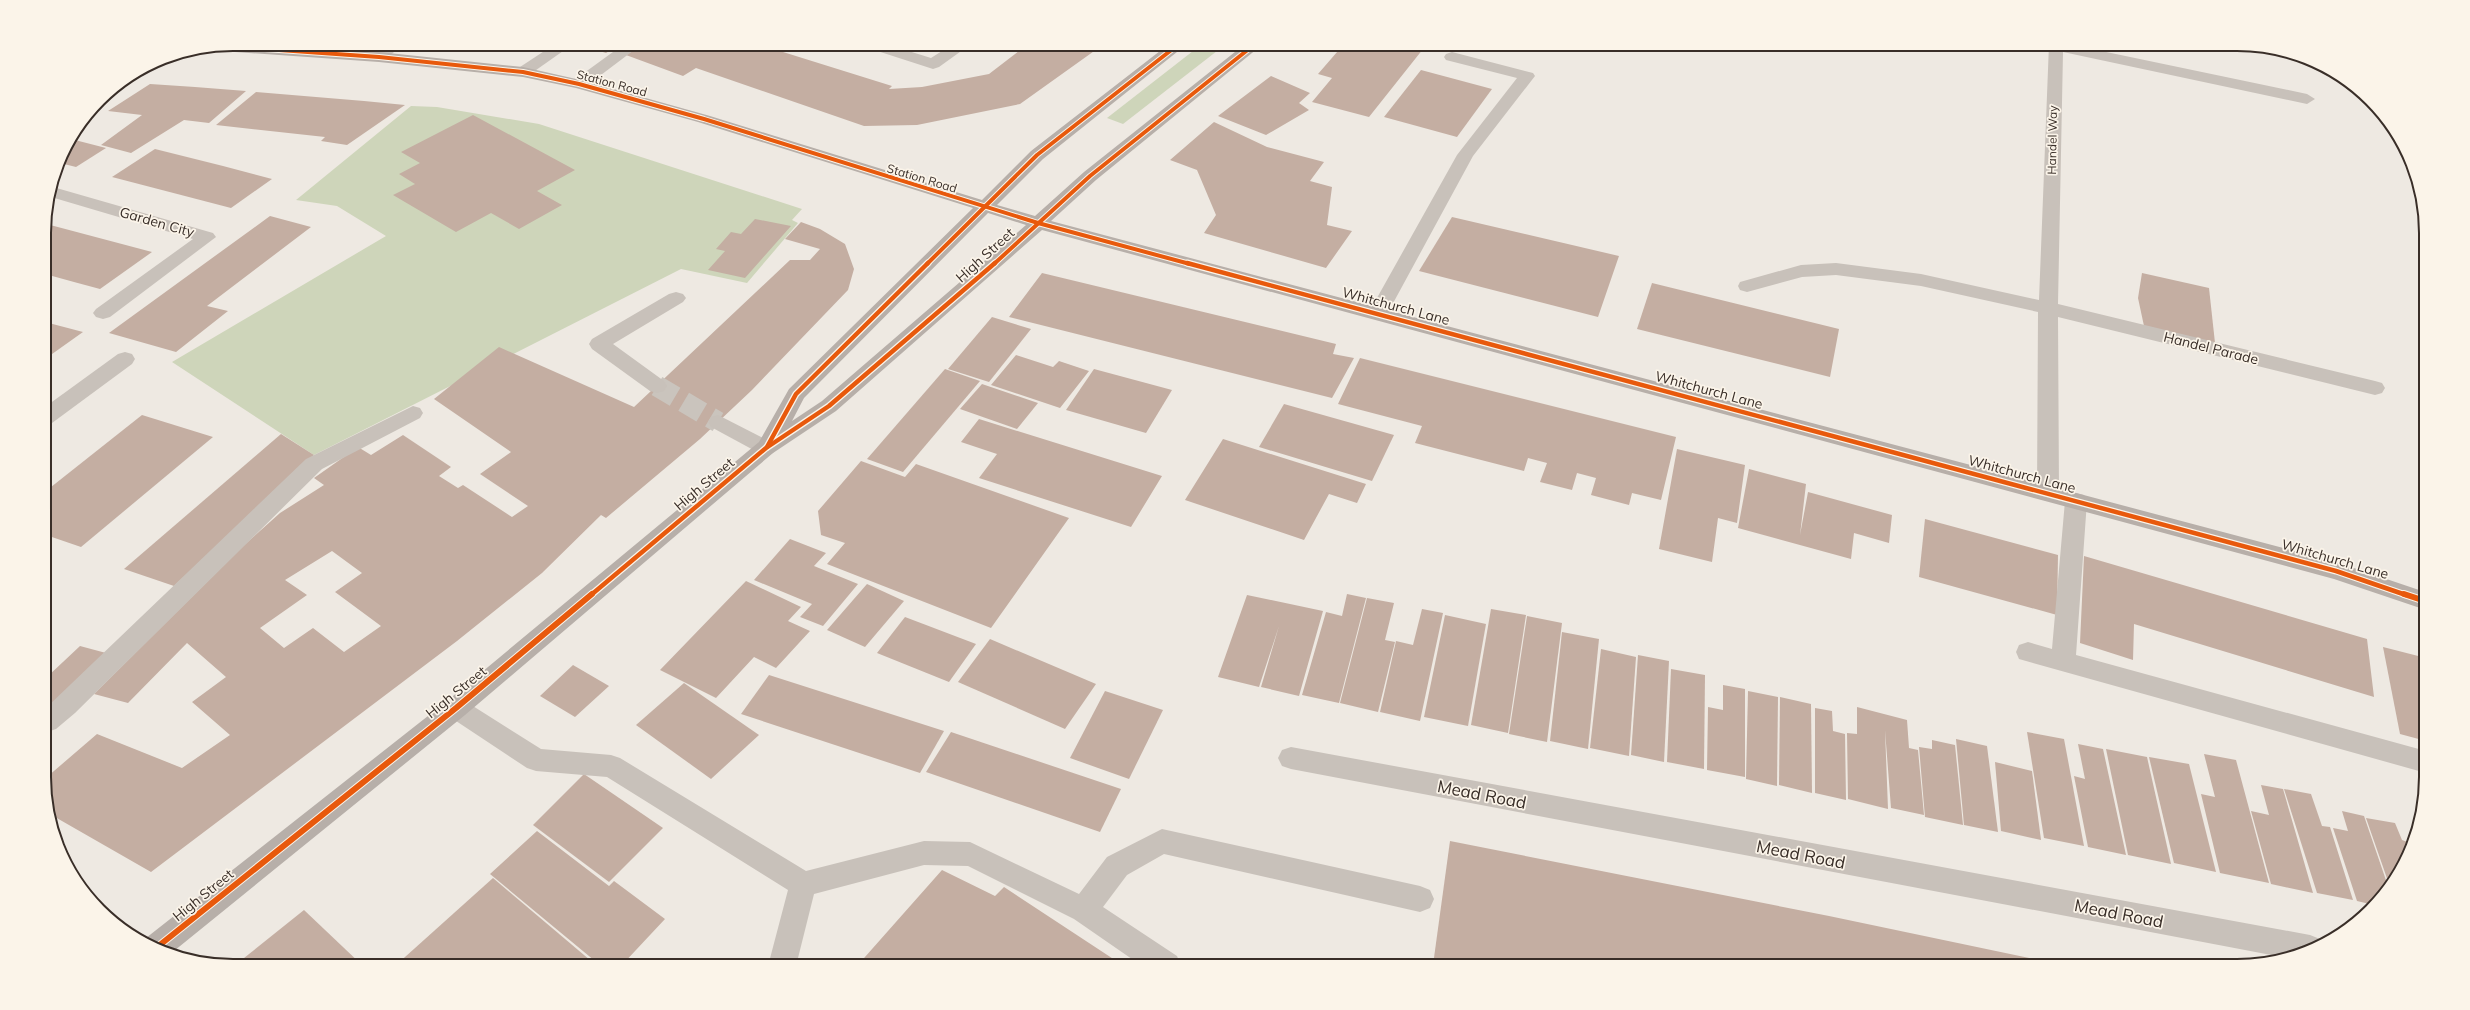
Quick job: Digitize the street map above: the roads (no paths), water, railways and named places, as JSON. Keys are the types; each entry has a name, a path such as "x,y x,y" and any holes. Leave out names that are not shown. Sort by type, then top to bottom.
{"main road":[{"name":"Station Road","path":"293,51 379,57 523,72 579,84 704,119 984,207"},
{"name":"High Street","path":"766,448 796,394 1037,155 1171,51"},
{"name":"High Street","path":"161,944 456,708 766,448 830,406 1090,176 1246,51"},
{"name":"Whitchurch Lane","path":"984,207 1038,223 2336,571 2419,599"}],"street":[{"path":"379,57 386,51"},
{"path":"523,72 554,51"},
{"path":"579,84 624,51"},
{"path":"892,51 932,64 952,51"},
{"name":"Handel Way","path":"2048,493 2050,51"},
{"name":"Handel Way","path":"2079,51 2307,99"},
{"path":"1378,314 1465,155 1527,76 1452,57"},
{"name":"Garden City","path":"55,193 207,237 103,313"},
{"name":"Handel Parade","path":"1747,286 1801,271 1836,269 1922,280 2048,308 2375,388"},
{"path":"657,386 599,344 676,298"},
{"path":"51,414 125,359"},
{"path":"51,718 66,706 314,464 413,413"},
{"path":"718,422 766,448"},
{"path":"2064,662 2076,501"},
{"path":"2028,652 2419,760"},
{"path":"456,708 536,760 611,766 803,884 924,853 970,854 1084,910 1157,959"},
{"name":"Mead Road","path":"1291,758 2299,948"},
{"path":"1084,910 1117,866 1162,841 1420,899"},
{"path":"784,959 803,884"}],"tunnel":[{"path":"657,386 718,422"}]}
